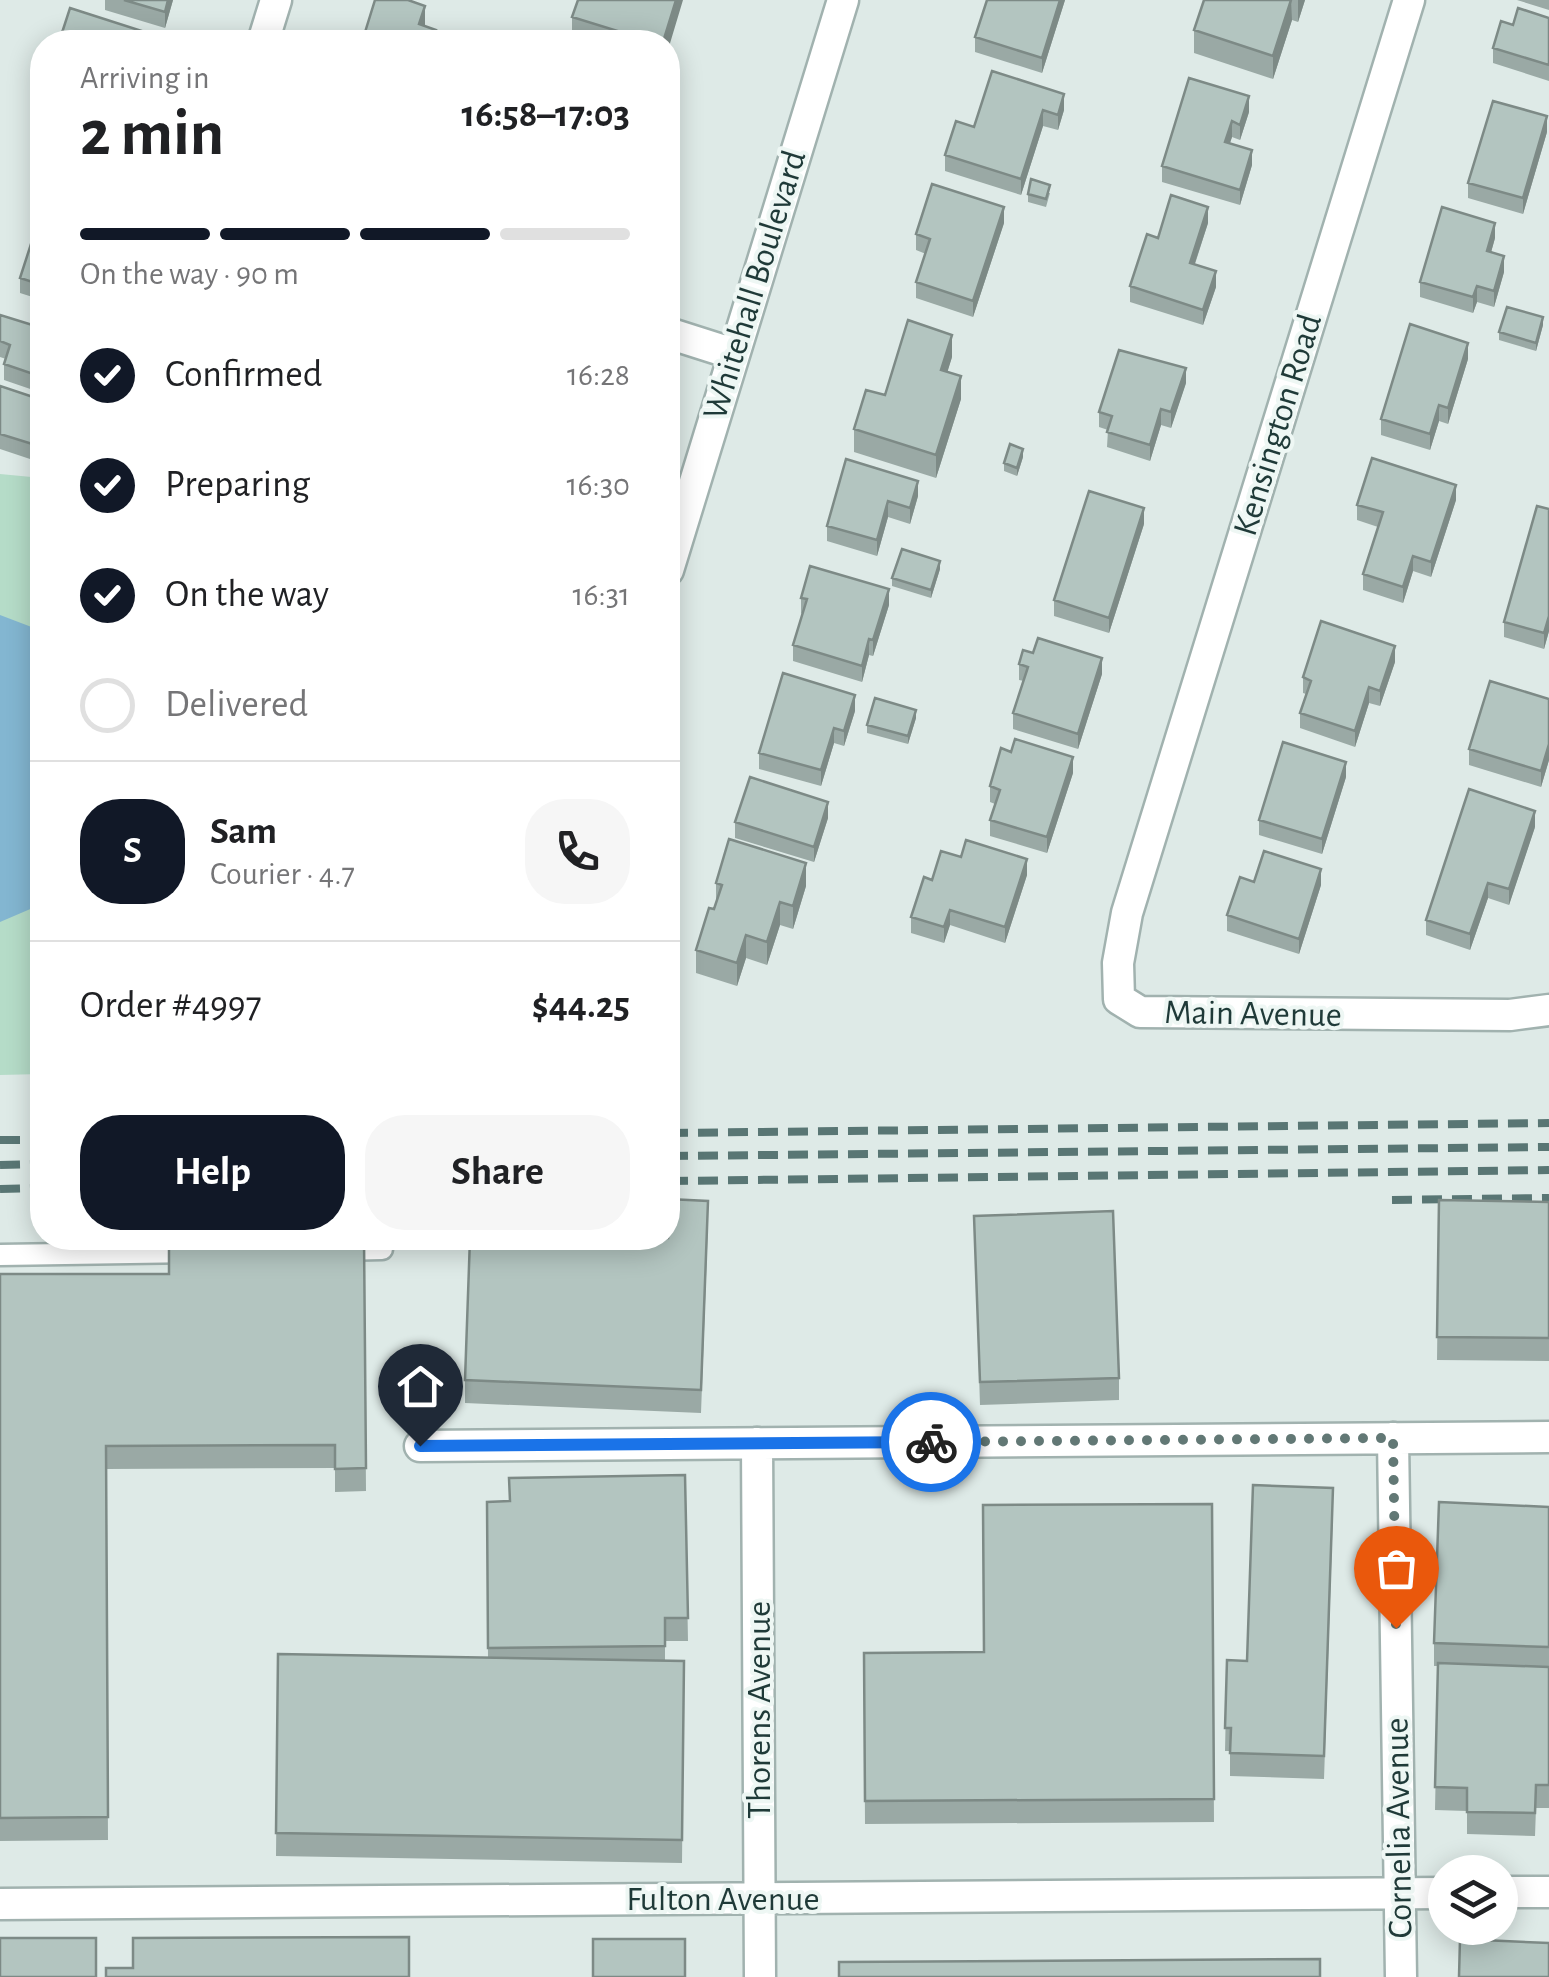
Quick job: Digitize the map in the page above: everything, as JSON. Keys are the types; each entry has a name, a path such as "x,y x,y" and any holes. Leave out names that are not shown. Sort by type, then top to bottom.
{"street":[{"path":"267,30 276,0"},
{"name":"Whitehall Boulevard","path":"680,531 843,0"},
{"name":"Kensington Road","path":"1146,851 1410,0"},
{"path":"680,337 734,354"},
{"name":"Main Avenue","path":"1146,851 1118,964 1119,998 1140,1012 1510,1015 1549,1010"},
{"path":"420,1446 1549,1437"},
{"name":"Cornelia Avenue","path":"1393,1438 1401,1977"},
{"name":"Thorens Avenue","path":"757,1443 760,1977"},
{"path":"1518,1892 1549,1892"},
{"name":"Fulton Avenue","path":"0,1904 1428,1893"}],"lane":[{"path":"0,1256 210,1252"}],"green space":[{"path":"0,474 30,477 30,1074 0,1075"}],"water":[{"path":"0,615 30,626 30,909 0,922"}],"building":[{"path":"124,0 168,0 165,12"},
{"path":"375,0 408,0 425,6 419,24 436,30 366,30"},
{"path":"578,0 676,0 667,30 614,30 572,17"},
{"path":"987,0 1060,0 1042,58 975,37"},
{"path":"1204,0 1291,0 1273,56 1194,30"},
{"path":"70,8 139,30 63,30"},
{"path":"1518,8 1549,18 1549,65 1493,48 1501,21 1513,25"},
{"path":"992,71 1064,94 1058,115 1043,110 1021,179 945,155 956,121 974,127"},
{"path":"1189,78 1249,96 1240,125 1232,121 1225,142 1252,150 1240,190 1162,166"},
{"path":"1493,101 1547,116 1523,198 1468,183"},
{"path":"1031,179 1050,185 1046,199 1028,194"},
{"path":"932,184 1004,207 973,301 916,282 930,239 916,234"},
{"path":"1171,195 1208,207 1190,263 1216,271 1203,310 1130,286 1147,234 1158,238"},
{"path":"1442,207 1495,223 1487,251 1504,256 1494,291 1477,286 1473,297 1420,282"},
{"path":"30,247 30,281 20,278"},
{"path":"1507,307 1543,317 1536,343 1499,332"},
{"path":"0,315 30,324 30,373 4,364 10,345 0,341"},
{"path":"908,320 952,335 941,370 961,376 936,455 854,429 866,390 885,395"},
{"path":"1410,324 1468,343 1448,408 1439,405 1430,434 1381,419"},
{"path":"1119,350 1186,368 1171,412 1161,409 1150,445 1107,432 1112,416 1099,412"},
{"path":"0,386 30,396 30,443 0,434"},
{"path":"1010,444 1023,449 1017,468 1004,463"},
{"path":"1372,458 1456,485 1431,562 1413,556 1403,587 1363,574 1383,512 1357,505"},
{"path":"846,459 918,481 910,508 888,501 877,540 827,526"},
{"path":"1089,491 1144,508 1109,618 1054,600"},
{"path":"1537,506 1549,509 1549,616 1544,633 1504,622"},
{"path":"902,549 940,561 931,590 892,578"},
{"path":"810,566 889,589 862,666 793,645 807,599 801,598"},
{"path":"1321,621 1395,646 1380,691 1369,687 1355,731 1300,713 1311,681 1303,677"},
{"path":"1038,638 1102,658 1078,734 1013,713 1028,667 1019,664 1023,650 1033,653"},
{"path":"783,673 855,695 844,731 834,728 821,770 759,753"},
{"path":"1490,681 1549,699 1549,744 1541,771 1469,749"},
{"path":"875,698 916,710 908,736 867,725"},
{"path":"1015,739 1073,757 1047,837 990,820 1000,790 990,786 1001,748 1011,752"},
{"path":"1283,742 1346,762 1322,839 1259,820"},
{"path":"750,777 828,802 814,847 735,822"},
{"path":"1469,789 1535,811 1509,889 1488,883 1470,934 1426,920"},
{"path":"729,839 806,863 793,906 780,902 767,942 746,935 737,963 696,950 709,908 714,909 722,885 716,883"},
{"path":"966,840 1027,859 1005,927 950,910 944,927 911,917 924,877 932,880 941,851 961,857"},
{"path":"1264,851 1321,869 1299,939 1227,915 1240,877 1254,882"},
{"path":"680,1200 708,1201 701,1390 465,1380 470,1250 680,1250"},
{"path":"1439,1200 1549,1202 1549,1338 1437,1337"},
{"path":"1113,1211 1119,1378 980,1382 974,1216"},
{"path":"169,1250 364,1250 366,1468 335,1469 335,1445 106,1446 108,1817 0,1818 0,1274 169,1274"},
{"path":"685,1475 688,1618 665,1618 665,1646 488,1648 487,1502 510,1501 509,1478"},
{"path":"1253,1485 1333,1488 1324,1756 1230,1753 1231,1728 1225,1728 1227,1660 1247,1661"},
{"path":"1439,1502 1549,1507 1549,1647 1434,1643"},
{"path":"1212,1504 1214,1799 865,1801 864,1653 984,1652 983,1505"},
{"path":"278,1654 684,1661 682,1840 276,1833"},
{"path":"1438,1663 1549,1667 1549,1785 1536,1785 1535,1813 1467,1812 1467,1788 1435,1787"},
{"path":"409,1937 409,1977 106,1977 106,1968 133,1968 133,1938"},
{"path":"0,1938 96,1938 96,1977 0,1977"},
{"path":"593,1939 685,1939 685,1977 593,1977"},
{"path":"1549,1943 1549,1977 1459,1977 1460,1945"},
{"path":"1320,1959 1320,1977 839,1977 839,1962"}],"railway":[{"path":"680,1133 1549,1123"},
{"path":"0,1140 30,1140"},
{"path":"680,1156 1549,1147"},
{"path":"0,1165 30,1164"},
{"path":"680,1181 1549,1170"},
{"path":"0,1189 30,1188"},
{"path":"1392,1200 1549,1198"}],"way so far":[{"path":"931,1442 1393,1438 1396,1628"}],"route":[{"path":"420,1446 931,1442"}]}
